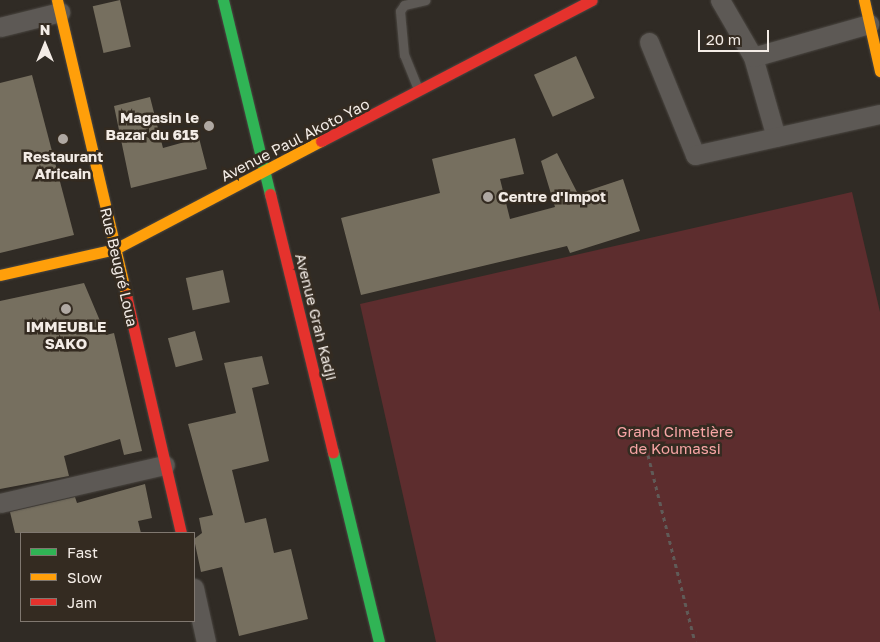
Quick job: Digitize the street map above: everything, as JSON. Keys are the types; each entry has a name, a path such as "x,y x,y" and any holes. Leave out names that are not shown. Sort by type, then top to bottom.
{"street":[{"name":"Avenue Grah Kadji","path":"223,0 379,642"},
{"name":"Avenue Paul Akoto Yao","path":"0,275 115,249 265,173 592,0"},
{"path":"720,0 753,57 776,137"},
{"path":"864,0 880,71"},
{"path":"0,27 58,6"},
{"name":"Rue Beugré Loua","path":"58,6 181,532"},
{"path":"753,57 869,24"},
{"path":"649,42 695,155 880,114"},
{"path":"0,503 165,465"},
{"path":"195,592 206,642"}],"lane":[{"path":"420,92 404,55 400,12 404,5 425,0"}],"path":[{"path":"648,455 694,642"}],"green space":[{"name":"Grand Cimetière de Koumassi","path":"852,192 880,312 880,642 436,642 360,304"}],"building":[{"path":"120,0 131,47 104,53 93,6"},
{"path":"576,56 595,98 553,117 534,75"},
{"path":"32,75 74,235 0,253 0,83"},
{"path":"150,97 163,148 199,138 207,169 131,188 114,106"},
{"path":"515,138 524,174 500,179 510,219 555,207 541,161 557,153 578,194 623,179 640,231 570,253 567,246 361,295 341,218 440,193 432,159"},
{"path":"223,270 230,302 193,310 186,278"},
{"path":"84,283 106,335 114,333 142,451 124,455 120,439 64,456 69,476 0,489 0,301"},
{"path":"195,331 203,360 176,367 168,338"},
{"path":"262,356 269,384 252,388 269,461 232,470 245,523 266,518 274,553 291,549 308,619 239,636 222,567 201,572 195,544 195,538 202,533 199,518 213,515 188,424 236,413 224,363"},
{"path":"145,484 152,518 138,521 141,532 15,533 10,512 75,497 77,503"}],"traffic: fast":[{"path":"223,0 270,194"},
{"path":"333,452 379,642"}],"traffic: slow":[{"path":"57,0 126,295"},
{"path":"864,0 880,71"},
{"path":"0,275 115,249 321,141"}],"traffic: jam":[{"path":"321,141 592,0"},
{"path":"270,194 333,452"},
{"path":"126,295 181,532"}],"place":[{"name":"Magasin le Bazar du 615","path":"209,126"},
{"name":"Restaurant Africain","path":"63,139"},
{"name":"Centre d'Impot","path":"488,197"},
{"name":"IMMEUBLE SAKO","path":"66,309"}]}
